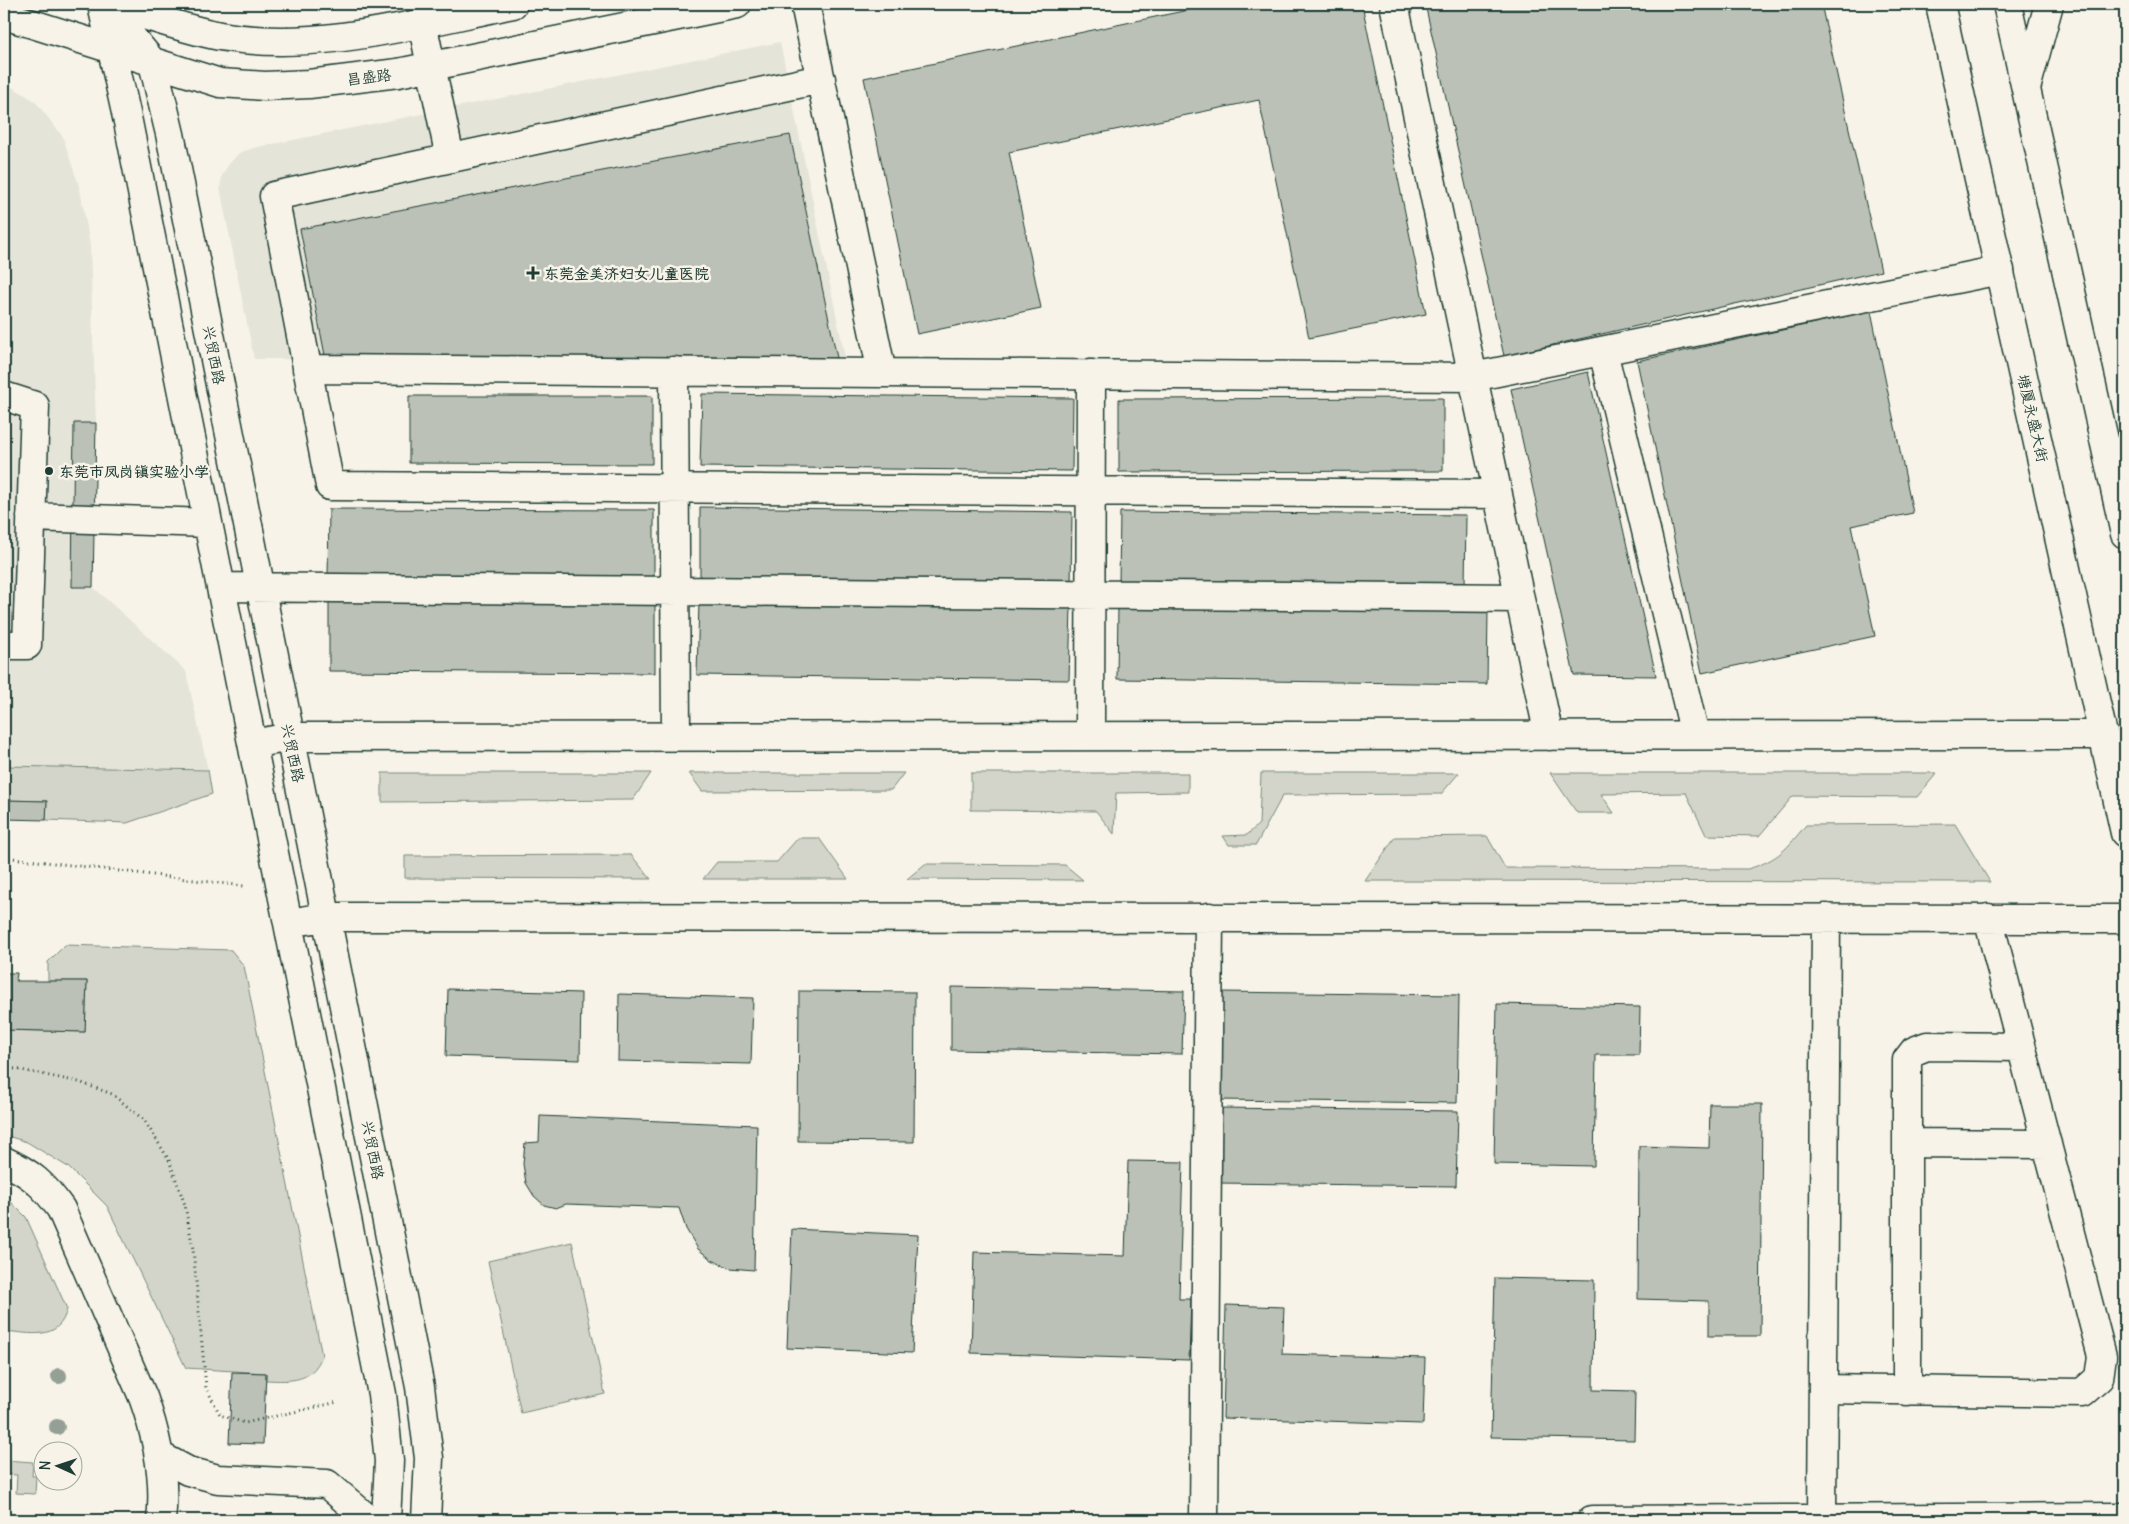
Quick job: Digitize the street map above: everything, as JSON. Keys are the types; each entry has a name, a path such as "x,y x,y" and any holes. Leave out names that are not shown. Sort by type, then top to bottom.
{"street":[{"name":"兴贸西路","path":"103,4 382,1394 389,1461 386,1520"},
{"name":"兴贸西路","path":"103,4 153,63 170,134 420,1387 428,1458 426,1520"},
{"path":"110,4 220,36 269,40 316,39 368,33 514,4"},
{"name":"昌盛路","path":"4,15 220,84 265,86 309,84 398,73 738,4"},
{"path":"805,4 882,372"},
{"path":"1394,4 1549,736"},
{"name":"塘厦永盛大街","path":"1940,4 2125,832"},
{"path":"2007,4 2125,534"},
{"path":"2026,88 2049,4"},
{"path":"422,22 450,158"},
{"path":"821,79 274,196 330,486 1498,494"},
{"path":"308,370 1473,377 2000,270"},
{"path":"1603,351 1695,735"},
{"path":"674,372 676,736"},
{"path":"1090,736 1091,374"},
{"path":"4,396 35,406 27,645 4,645"},
{"path":"32,517 208,523"},
{"path":"221,587 1520,598"},
{"path":"253,744 290,737 2104,735"},
{"path":"288,923 326,917 2125,919"},
{"path":"1204,1520 1209,917"},
{"path":"1822,1519 1826,918"},
{"path":"1823,1390 2082,1393 2099,1378 2102,1356 1988,918"},
{"path":"1906,1391 1907,1060 1914,1051 1927,1046 2021,1047"},
{"path":"1907,1143 2047,1144"},
{"path":"4,1161 23,1169 45,1188 61,1209 143,1397 153,1426 160,1456 162,1520"},
{"path":"160,1456 188,1472 218,1479 327,1484 368,1520"},
{"path":"1592,1520 2125,1517"}],"path":[{"path":"4,857 245,886"},
{"path":"4,1068 79,1082 112,1094 144,1120 169,1160 185,1205 193,1249 206,1387 220,1415 245,1424 338,1402"}],"shaded area":[{"name":"东莞金美济妇女儿童医院","path":"780,42 846,362 254,359 220,188 222,175 239,153 253,148"},
{"name":"东莞市凤岗镇实验小学","path":"4,82 35,101 63,137 80,189 90,245 96,423 93,587 186,671 208,770 4,766"},
{"path":"4,766 208,770 212,794 127,823 46,820 47,801 4,800"},
{"path":"382,773 651,773 633,800 382,802"},
{"path":"689,773 904,773 891,790 702,791"},
{"path":"971,773 1188,773 1188,792 1116,793 1114,834 1096,811 971,810"},
{"path":"1261,773 1459,773 1441,794 1283,795 1256,845 1229,845 1223,836 1247,835 1259,824"},
{"path":"1550,773 1937,773 1917,797 1793,796 1759,836 1706,835 1686,793 1601,794 1614,813 1577,813"},
{"path":"1955,824 1990,882 1365,881 1395,837 1487,836 1505,868 1748,869 1775,857 1793,841 1806,825"},
{"path":"798,838 819,838 848,879 703,879 717,862 777,862"},
{"path":"631,855 651,879 405,878 405,856"},
{"path":"925,864 1065,865 1083,880 907,879"},
{"path":"65,945 231,950 244,966 322,1356 317,1365 306,1376 292,1380 266,1380 266,1373 186,1368 107,1206 68,1167 27,1142 4,1135 4,1030 85,1032 87,981 48,981 48,962"},
{"path":"4,1195 26,1217 67,1309 63,1320 50,1331 33,1334 4,1331"},
{"path":"572,1242 605,1394 521,1413 488,1261"},
{"path":"4,1460 32,1462 32,1492 35,1492 35,1494 16,1493 17,1475 4,1474"}],"building":[{"path":"1217,4 1362,4 1426,314 1309,338 1259,100 1009,152 1041,308 917,334 864,78"},
{"path":"1425,4 1821,4 1881,271 1504,356"},
{"path":"790,135 837,358 325,355 300,229"},
{"path":"1871,311 1913,513 1851,526 1875,636 1702,673 1637,361"},
{"path":"1588,372 1656,676 1574,675 1511,389"},
{"path":"702,394 1073,398 1072,471 700,467"},
{"path":"409,396 652,396 652,464 409,463"},
{"path":"1443,398 1443,471 1119,472 1119,399"},
{"path":"74,423 96,423 93,587 72,587"},
{"path":"700,507 1072,512 1071,585 700,580"},
{"path":"329,509 654,510 654,581 328,579"},
{"path":"1120,512 1466,515 1465,586 1119,583"},
{"path":"329,600 655,602 655,673 329,671"},
{"path":"699,602 1071,606 1069,680 697,675"},
{"path":"1118,607 1488,611 1487,684 1117,679"},
{"path":"4,800 47,801 46,820 4,819"},
{"path":"4,973 17,973 16,981 87,981 85,1032 4,1030"},
{"path":"951,987 1184,991 1182,1054 951,1050"},
{"path":"448,989 581,993 580,1060 446,1056"},
{"path":"799,991 915,992 914,1142 798,1141"},
{"path":"1220,992 1459,995 1457,1103 1218,1100"},
{"path":"619,994 753,998 751,1064 618,1061"},
{"path":"1497,1004 1640,1007 1639,1055 1596,1055 1594,1166 1494,1164"},
{"path":"1710,1104 1762,1104 1760,1336 1709,1336 1709,1301 1638,1299 1639,1146 1709,1148"},
{"path":"1219,1108 1458,1111 1456,1186 1218,1183"},
{"path":"540,1116 757,1125 754,1270 730,1268 712,1260 698,1249 686,1229 679,1208 566,1204 556,1208 544,1205 534,1196 526,1183 523,1164 525,1143 539,1142"},
{"path":"1128,1161 1183,1162 1179,1299 1191,1299 1189,1360 971,1353 974,1252 1125,1256"},
{"path":"792,1229 918,1235 912,1353 787,1348"},
{"path":"1495,1278 1594,1280 1593,1390 1635,1391 1634,1440 1491,1437"},
{"path":"1226,1305 1284,1307 1282,1354 1425,1358 1423,1424 1223,1418"},
{"path":"232,1372 266,1373 263,1444 229,1443"}],"place":[{"name":"东莞金美济妇女儿童医院","path":"533,273"},
{"name":"东莞市凤岗镇实验小学","path":"49,471"}]}
